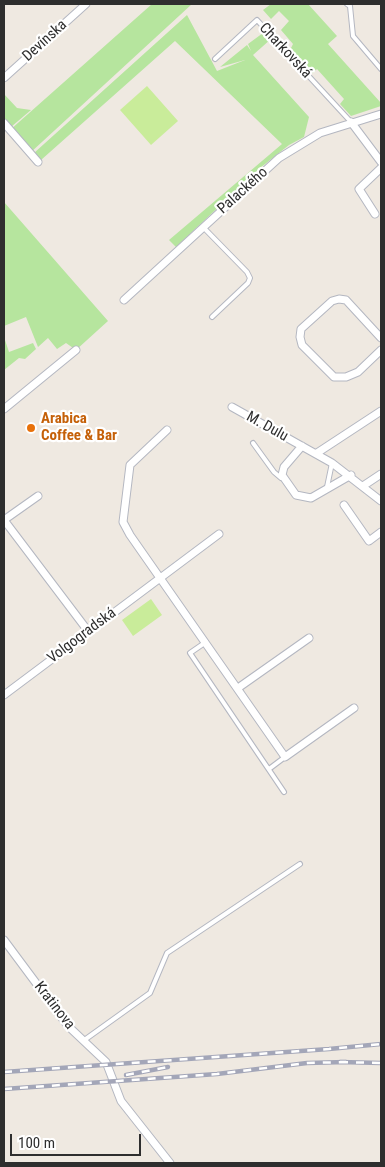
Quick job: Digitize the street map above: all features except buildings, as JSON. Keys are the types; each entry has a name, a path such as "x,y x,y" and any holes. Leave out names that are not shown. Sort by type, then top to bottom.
{"street":[{"name":"Devínska","path":"4,78 86,4"},
{"name":"Palackého","path":"124,300 279,158 304,142 351,122 381,114"},
{"path":"351,122 381,162"},
{"path":"4,123 38,162"},
{"path":"375,214 359,189 381,168"},
{"path":"381,338 346,300 339,299 332,301 301,329 300,337 302,345 334,377 346,377 358,372 381,350"},
{"path":"4,408 76,350"},
{"name":"M. Dulu","path":"232,407 332,462 351,475 381,501"},
{"path":"317,454 381,410"},
{"path":"168,430 130,465 123,522 285,757 354,708"},
{"name":"M. Dulu","path":"284,481 282,475 284,467 302,446"},
{"path":"363,486 381,474"},
{"path":"284,481 296,495 303,498 311,498 351,475"},
{"path":"38,496 4,520 88,632"},
{"path":"344,505 369,541 381,532"},
{"name":"Volgogradská","path":"4,695 219,534"},
{"path":"238,688 309,638"},
{"name":"Kratinova","path":"4,940 68,1026 109,1067 121,1101 170,1163"}],"lane":[{"path":"347,4 350,6 353,36 381,69"},
{"name":"Charkovská","path":"215,59 257,20 351,122"},
{"path":"203,227 247,272 250,278 248,283 212,317"},
{"path":"253,443 274,472 284,481"},
{"path":"327,489 332,462"},
{"path":"206,642 190,653 284,792"},
{"path":"269,769 285,757"},
{"path":"83,1041 150,993 167,953 300,864"}],"green space":[{"path":"152,4 192,4 30,153 10,130"},
{"path":"271,4 308,4 337,36 328,44 381,103 381,106 351,116 340,104 344,99 317,69 313,73 290,50 293,44 281,30 289,21 279,11 271,19 263,10"},
{"path":"187,15 217,71 245,60 220,67 247,45 251,51 248,44 263,33 271,39 253,55 309,117 304,137 289,145 260,168 176,247 169,240 282,144 175,41 41,160 34,153"},
{"path":"147,86 178,121 151,145 120,110"},
{"path":"4,94 17,108 31,110 11,127 4,119"},
{"path":"4,202 108,321 76,350 66,343 57,349 48,338 38,347 26,317 4,326"},
{"path":"4,337 9,352 33,343 36,349 25,359 19,358 4,370"},
{"path":"151,599 162,615 133,636 122,620"}],"railway":[{"path":"4,1072 381,1044"},
{"path":"340,1062 381,1063"},
{"path":"4,1089 217,1074 307,1063 346,1062"},
{"path":"126,1075 168,1067"}],"place":[{"name":"Arabica Coffee & Bar","path":"31,428"}]}
